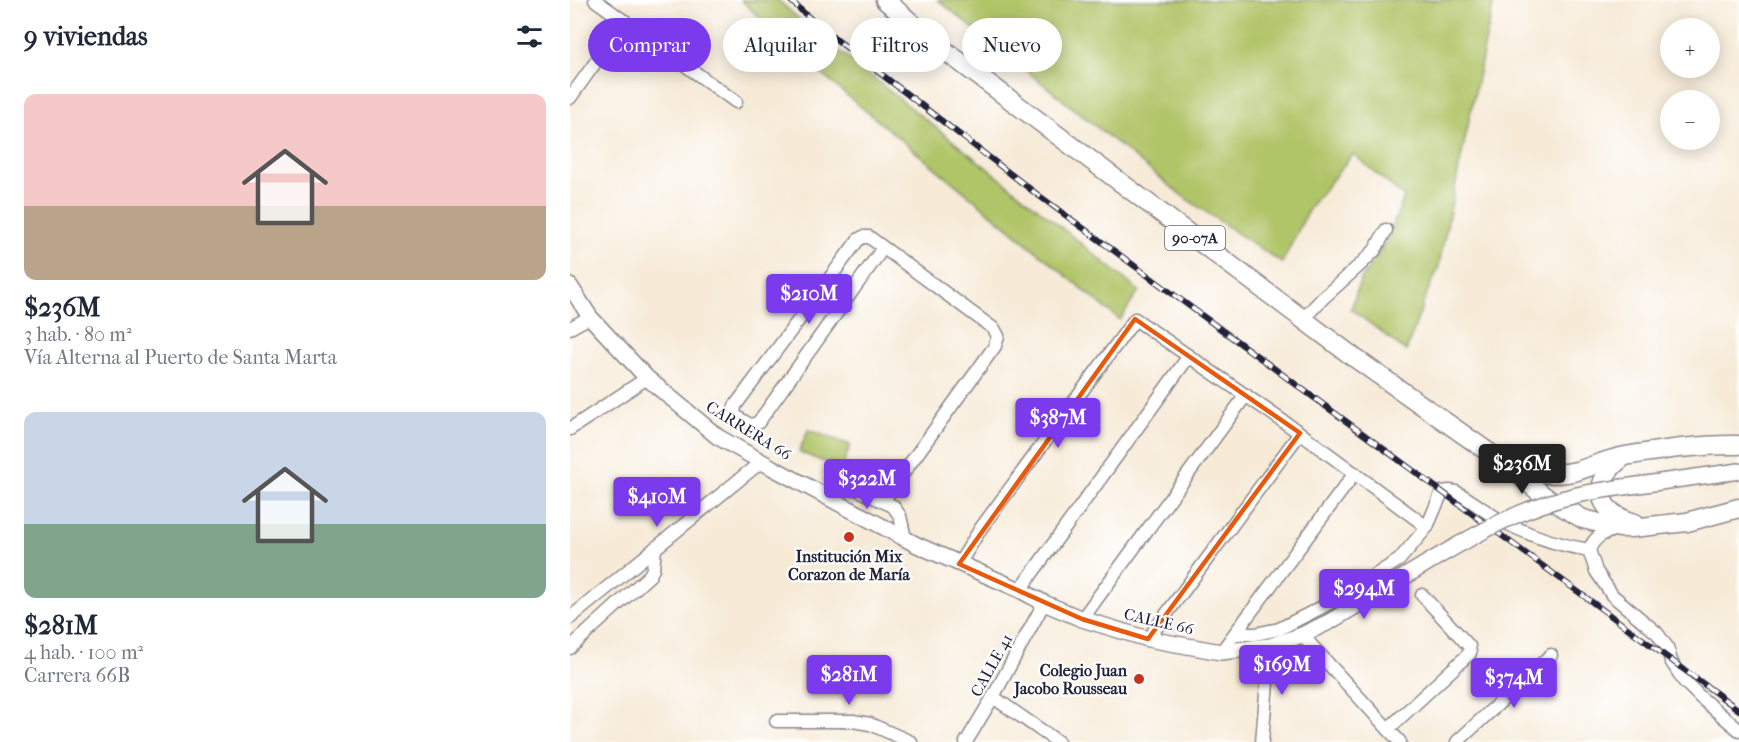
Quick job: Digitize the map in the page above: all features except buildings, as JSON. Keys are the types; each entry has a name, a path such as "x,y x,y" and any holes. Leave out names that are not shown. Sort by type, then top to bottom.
{"main road":[{"name":"90-07A","path":"885,0 932,41 1352,357 1511,468 1544,496 1583,519 1620,528 1686,522 1739,508"},
{"name":"90-07A","path":"1511,468 1559,474 1623,456 1736,444"},
{"path":"1623,456 1611,466 1602,481 1600,493 1605,506 1624,520 1657,526"}],"street":[{"path":"596,0 621,18"},
{"path":"570,98 589,72"},
{"path":"695,72 736,102"},
{"path":"1303,319 1375,250 1386,230"},
{"path":"883,248 758,423 750,425 734,415 735,406 858,240 869,237 994,329 998,336 996,346 883,501"},
{"name":"CARRERA 66","path":"570,286 590,316 647,378 718,436 905,538 1044,603"},
{"path":"570,328 590,316"},
{"path":"959,564 981,528 1135,319 1300,433 1427,527"},
{"path":"1020,590 1189,356"},
{"path":"570,429 647,378"},
{"path":"1082,619 1246,395"},
{"path":"1148,639 1300,433"},
{"path":"570,618 762,461"},
{"name":"CALLE 66","path":"1044,603 1082,619 1148,639 1221,652 1270,646 1302,635 1329,622 1487,528 1537,507 1568,497 1624,487 1739,471"},
{"path":"1221,652 1355,474"},
{"path":"822,494 852,487 893,506 898,510 905,538"},
{"path":"1235,634 1255,634 1279,629 1336,600 1399,560 1427,527 1442,492 1456,492 1465,496 1498,519 1543,539 1588,550"},
{"path":"1620,528 1599,536 1593,541 1588,550 1596,571 1612,595 1657,633 1667,647 1671,661 1684,681 1739,730"},
{"path":"570,648 650,575 653,569 655,548"},
{"path":"1388,729 1470,653 1469,646 1422,595"},
{"name":"CALLE 41","path":"966,742 1044,603"},
{"path":"1302,635 1400,742"},
{"path":"1262,742 1270,646"},
{"path":"1457,742 1551,655"},
{"path":"993,697 1058,742"},
{"path":"776,722 870,723 911,742"}],"highlighted area":[{"path":"1135,319 1300,433 1148,639 1082,619 959,564"}],"green space":[{"path":"741,0 778,0 798,18 760,18"},
{"path":"938,0 1494,0 1438,269 1406,351 1351,309 1360,281 1388,238 1404,197 1353,154 1310,207 1282,263 1185,198 1028,72 1062,72 1062,18 962,19"},
{"path":"838,50 850,60 850,72 866,72 1139,291 1120,320 819,72 838,72"},
{"path":"808,430 850,445 842,469 799,452"}],"railway":[{"path":"790,0 815,23 1034,192 1739,710"}],"place":[{"name":"Institución Mix Corazon de María","path":"849,537"},
{"name":"Colegio Juan Jacobo Rousseau","path":"1139,679"}]}
